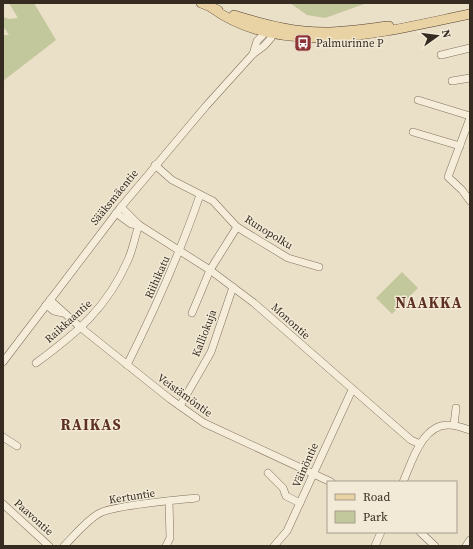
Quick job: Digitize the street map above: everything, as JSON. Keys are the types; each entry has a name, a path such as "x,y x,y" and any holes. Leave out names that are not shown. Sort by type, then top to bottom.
{"main road":[{"path":"201,3 269,29 331,32 410,25 470,14"}],"street":[{"name":"Sääksmäentie","path":"3,362 118,210 155,165 253,54 264,46 271,38 269,29"},
{"path":"441,55 470,48"},
{"path":"452,81 470,78"},
{"path":"418,100 470,117 448,177 462,190 470,201"},
{"path":"413,132 460,146"},
{"name":"Runopolku","path":"155,165 172,180 220,207 237,227 288,258 319,267"},
{"name":"Riihikatu","path":"127,365 151,317 180,252 200,195"},
{"name":"Monontie","path":"118,210 180,252 210,270 233,287 411,440 420,444"},
{"name":"Raikkaantie","path":"36,363 97,312 115,287 129,258 139,225"},
{"path":"192,313 210,270 237,227"},
{"name":"Kalliokuja","path":"180,406 210,352 233,287"},
{"name":"Veistämöntie","path":"48,302 60,308 80,327 127,365 204,423 329,481"},
{"name":"Väinöntie","path":"274,546 287,531 352,390"},
{"path":"454,425 456,408"},
{"path":"403,481 420,444 427,434 448,424 470,430"},
{"path":"3,437 17,446"},
{"path":"268,473 283,488 286,496 300,503"},
{"name":"Kertuntie","path":"64,546 86,523 99,513 127,507 196,498"},
{"name":"Kertuntie","path":"166,546 170,538 169,501"},
{"name":"Paavontie","path":"3,504 49,546"},
{"path":"375,546 381,533"},
{"path":"421,533 436,546"},
{"path":"466,546 470,540"}],"green space":[{"path":"9,3 34,3 56,40 3,81 3,35 9,35 3,26 3,17 9,19 18,18"},
{"path":"290,3 367,3 325,18 307,15"},
{"path":"402,272 418,288 392,314 376,298"}],"place":[{"name":"Palmurinne P","path":"303,43"}],"district":[{"name":"NAAKKA","path":"429,303"},
{"name":"RAIKAS","path":"91,425"}]}
